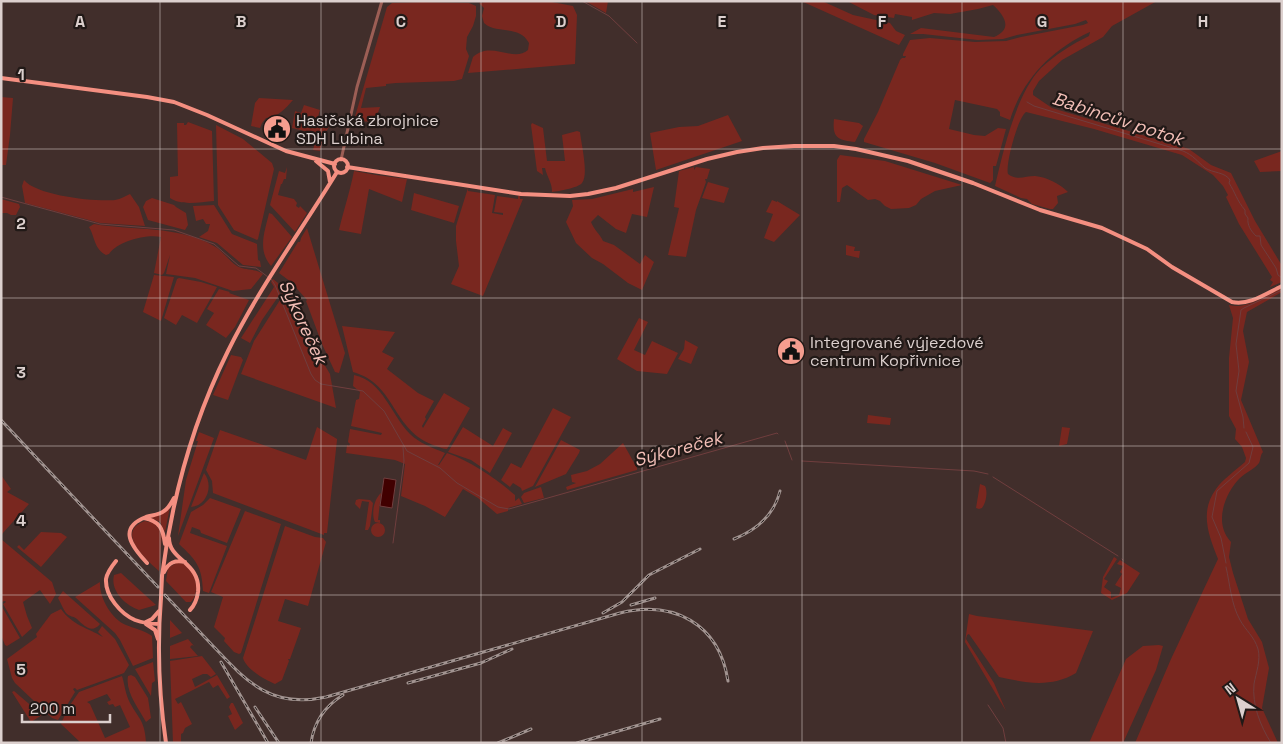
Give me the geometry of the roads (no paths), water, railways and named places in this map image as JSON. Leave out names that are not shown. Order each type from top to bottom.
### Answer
[{"type":"main road","points":[[1,78],[174,102],[286,151],[335,164],[341,160],[345,162],[347,167]]},
{"type":"main road","points":[[347,167],[521,194],[556,196],[588,194],[616,188],[707,158],[737,152],[794,146],[834,146],[908,160],[973,183],[1040,210],[1102,228],[1147,249],[1172,267],[1232,302],[1240,304],[1248,302],[1282,286]]},
{"type":"main road","points":[[312,158],[328,171],[330,184]]},
{"type":"main road","points":[[335,164],[334,167],[337,172]]},
{"type":"main road","points":[[337,172],[343,172],[347,167]]},
{"type":"main road","points":[[166,743],[162,715],[159,643],[162,576],[169,528],[197,426],[215,379],[242,324],[337,172]]},
{"type":"main road","points":[[147,563],[132,546],[130,536],[133,525],[144,518],[166,510],[178,490]]},
{"type":"main road","points":[[144,518],[155,521],[161,527],[166,549]]},
{"type":"main road","points":[[169,528],[171,549],[195,574],[198,587],[196,601],[190,610]]},
{"type":"main road","points":[[116,561],[107,578],[110,594],[116,605],[136,620],[159,624]]},
{"type":"main road","points":[[162,576],[171,562],[185,562]]},
{"type":"main road","points":[[144,622],[152,619],[160,609]]},
{"type":"main road","points":[[144,622],[155,630],[159,643]]},
{"type":"street","points":[[341,160],[357,87],[382,1]]},
{"type":"waterway","points":[[554,1],[582,1],[609,16],[637,43]]},
{"type":"waterway","name":"Babincův potok","points":[[1027,102],[1034,106],[1183,151],[1208,170],[1228,177],[1229,183],[1245,210],[1252,232],[1256,236],[1260,236],[1261,245],[1276,268],[1278,275],[1282,278]]},
{"type":"waterway","name":"Sýkoreček","points":[[1,197],[100,224],[174,230],[214,244],[239,266],[256,268],[268,277]]},
{"type":"waterway","name":"Sýkoreček","points":[[271,279],[315,380],[321,384],[363,391],[384,411],[407,451],[440,468],[457,483],[498,507],[509,509],[778,434]]},
{"type":"waterway","points":[[1244,428],[1236,391],[1239,371],[1236,344],[1241,310],[1282,290]]},
{"type":"waterway","points":[[1226,563],[1221,538],[1212,517],[1217,491],[1249,463],[1253,447],[1246,432]]},
{"type":"waterway","name":"Sýkoreček","points":[[785,441],[792,460]]},
{"type":"waterway","points":[[393,543],[404,461],[403,447]]},
{"type":"waterway","points":[[802,461],[974,471],[988,474]]},
{"type":"waterway","points":[[993,477],[1118,556]]},
{"type":"waterway","points":[[1226,567],[1237,614],[1258,649],[1259,658],[1254,684],[1254,700],[1260,722],[1271,743]]},
{"type":"waterway","name":"Sýkoreček","points":[[988,705],[1003,728],[1006,743]]},
{"type":"railway","points":[[1,420],[158,587]]},
{"type":"railway","points":[[734,539],[750,531],[763,521],[774,507],[780,491]]},
{"type":"railway","points":[[603,613],[622,602],[649,575],[700,549]]},
{"type":"railway","points":[[165,595],[225,659],[249,681],[275,696],[290,699],[307,700],[326,697],[620,613],[639,610],[658,610],[675,614],[690,620],[704,631],[715,644],[723,661],[728,681]]},
{"type":"railway","points":[[631,605],[655,598]]},
{"type":"railway","points":[[408,683],[481,663],[512,649]]},
{"type":"railway","points":[[221,662],[268,743]]},
{"type":"railway","points":[[311,743],[312,735],[321,715],[343,695]]},
{"type":"railway","points":[[255,707],[279,743]]},
{"type":"railway","points":[[577,743],[660,719]]},
{"type":"railway","points":[[498,743],[531,729]]},
{"type":"place","name":"Hasičská zbrojnice SDH Lubina","points":[[277,129]]},
{"type":"place","name":"Integrované výjezdové centrum Kopřivnice","points":[[791,351]]}]
